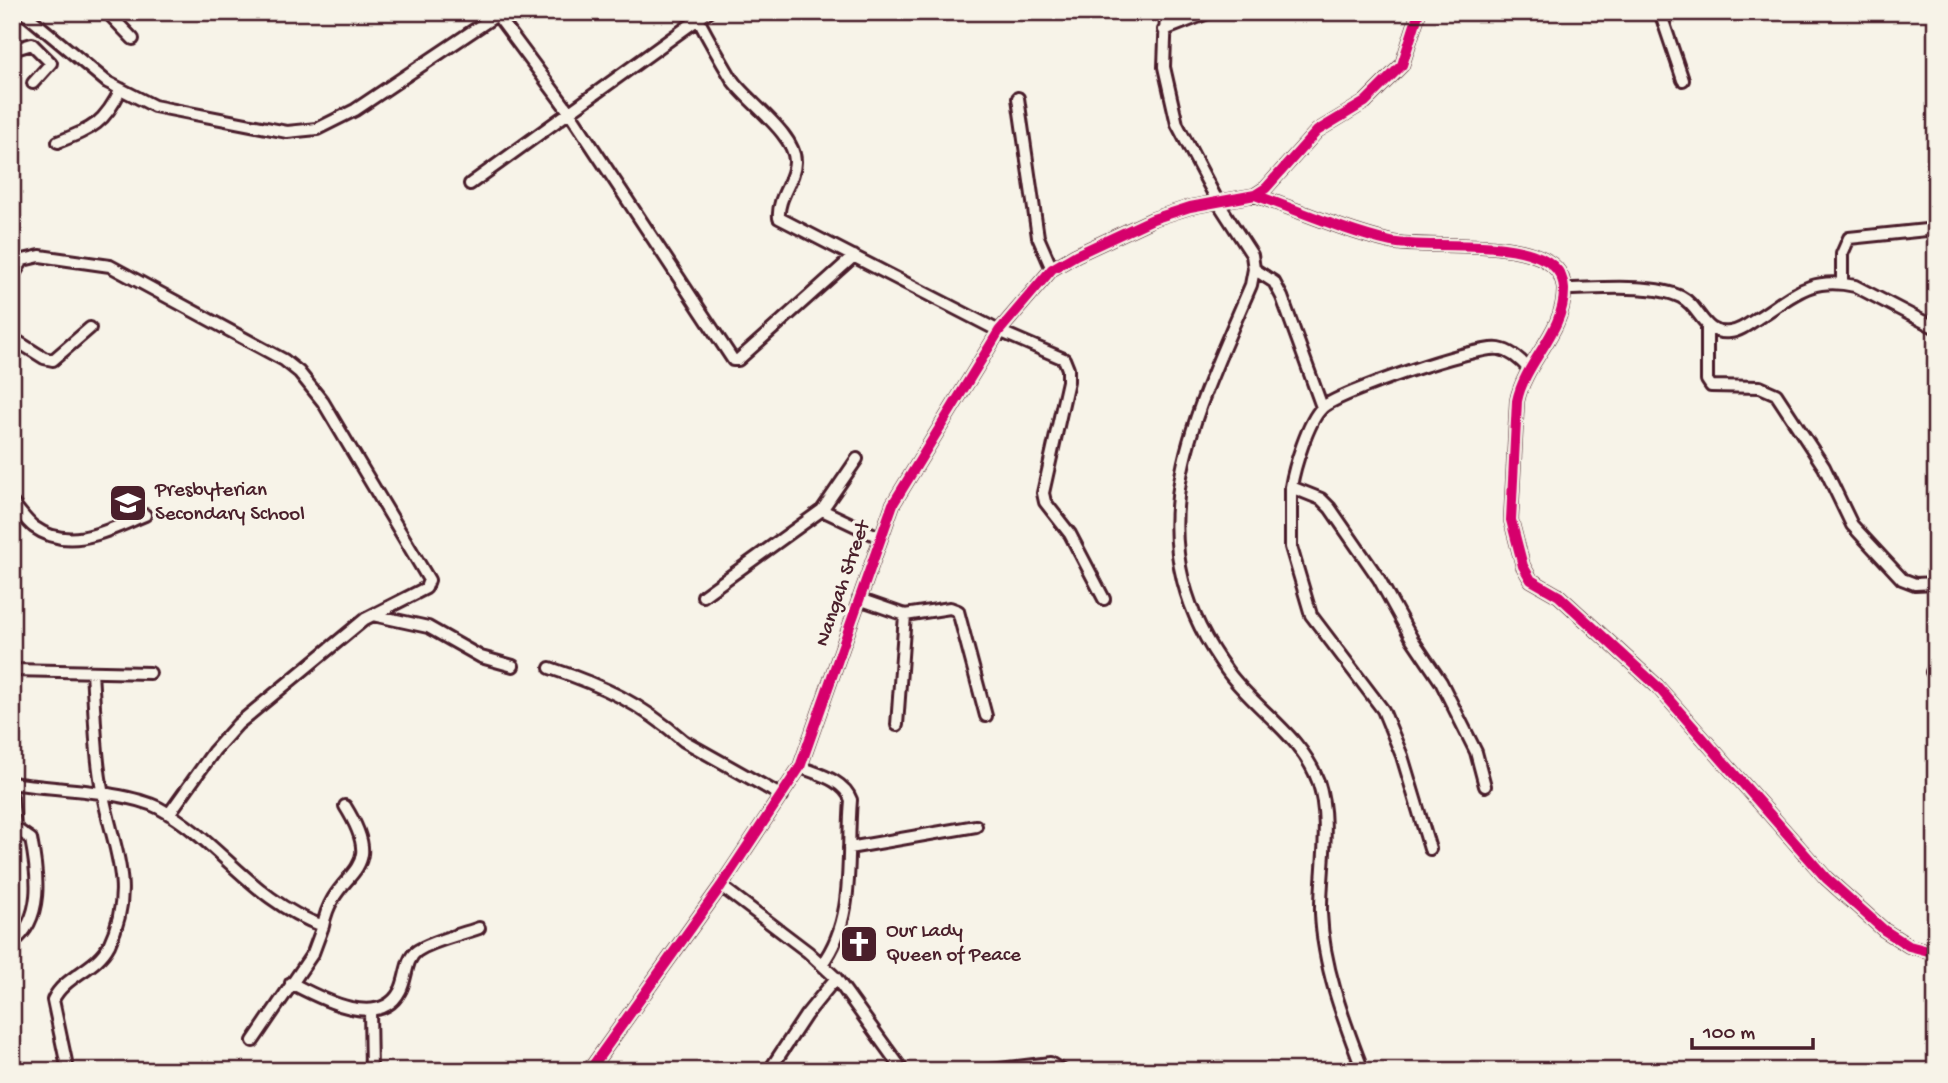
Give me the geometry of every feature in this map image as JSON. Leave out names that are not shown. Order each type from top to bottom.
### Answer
[{"type":"street","points":[[23,12],[107,82],[121,89],[166,109],[287,132],[317,129],[406,79],[499,14],[570,113],[733,360],[738,360],[854,256]]},
{"type":"street","points":[[107,12],[133,39]]},
{"type":"street","points":[[1166,12],[1164,67],[1177,124],[1219,204],[1245,241],[1254,269],[1251,285],[1201,400],[1188,438],[1179,475],[1180,564],[1195,622],[1229,673],[1298,746],[1319,784],[1323,806],[1321,889],[1325,947],[1336,995],[1363,1071]]},
{"type":"street","points":[[1164,30],[1210,12]]},
{"type":"street","points":[[1255,195],[1266,188],[1317,131],[1365,102],[1402,65],[1419,12]]},
{"type":"street","points":[[1660,12],[1683,80]]},
{"type":"street","points":[[470,184],[703,16],[735,83],[784,136],[792,149],[795,162],[778,208],[779,218],[999,331],[1064,359],[1068,369],[1043,493],[1045,502],[1085,560],[1104,599]]},
{"type":"street","points":[[12,50],[32,44],[51,63],[33,83]]},
{"type":"street","points":[[58,142],[96,127],[110,113],[121,89]]},
{"type":"street","points":[[1018,98],[1038,237],[1052,269]]},
{"type":"street","points":[[1255,195],[1391,242],[1419,247],[1495,246],[1521,250],[1550,262],[1561,277],[1564,289],[1559,320],[1521,383],[1517,401],[1511,520],[1523,566],[1531,580],[1559,597],[1657,686],[1826,878],[1884,930],[1909,946],[1936,953]]},
{"type":"street","name":"Nangah Street","points":[[589,1071],[721,886],[800,767],[899,492],[999,331],[1052,269],[1114,235],[1189,207],[1219,204],[1255,195]]},
{"type":"street","points":[[1842,283],[1842,254],[1849,238],[1936,229]]},
{"type":"street","points":[[12,277],[23,260],[40,256],[110,266],[223,324],[284,360],[299,372],[340,428],[429,580],[426,588],[373,615],[238,724],[214,751],[169,814]]},
{"type":"street","points":[[1254,269],[1274,282],[1282,297],[1322,407]]},
{"type":"street","points":[[1707,328],[1732,332],[1815,283],[1855,286],[1936,328]]},
{"type":"street","points":[[1564,289],[1634,289],[1679,296],[1692,306],[1707,328],[1707,380],[1712,386],[1760,387],[1776,394],[1824,467],[1852,525],[1902,579],[1915,584],[1936,583]]},
{"type":"street","points":[[12,338],[44,358],[53,360],[90,328]]},
{"type":"street","points":[[1430,849],[1402,756],[1383,710],[1311,615],[1291,547],[1291,487],[1297,457],[1322,407],[1391,377],[1462,353],[1500,349],[1517,356],[1530,369]]},
{"type":"street","points":[[703,596],[822,510],[857,459]]},
{"type":"street","points":[[1291,487],[1321,499],[1330,508],[1379,579],[1412,639],[1460,716],[1476,752],[1485,786]]},
{"type":"street","points":[[12,502],[32,526],[74,539],[99,535],[145,514]]},
{"type":"street","points":[[822,510],[881,538]]},
{"type":"street","points":[[859,599],[905,615],[950,608],[958,611],[986,716]]},
{"type":"street","points":[[373,615],[428,627],[481,657],[513,666]]},
{"type":"street","points":[[897,725],[905,615]]},
{"type":"street","points":[[550,668],[618,694],[684,741],[782,796]]},
{"type":"street","points":[[12,670],[150,673]]},
{"type":"street","points":[[68,1071],[53,1000],[58,989],[96,964],[108,947],[118,921],[123,891],[123,869],[103,795],[92,673]]},
{"type":"street","points":[[800,767],[846,790],[851,800],[849,881],[839,937],[822,964]]},
{"type":"street","points":[[12,782],[131,799],[169,814],[281,908],[323,926]]},
{"type":"street","points":[[12,797],[15,828],[31,839],[36,897],[30,924],[12,943]]},
{"type":"street","points":[[253,1041],[313,953],[331,898],[358,869],[363,857],[359,829],[345,806]]},
{"type":"street","points":[[849,848],[976,826]]},
{"type":"street","points":[[721,886],[822,964],[836,978],[903,1071]]},
{"type":"street","points":[[291,983],[339,1004],[370,1010],[393,999],[400,990],[408,964],[418,950],[479,928]]},
{"type":"street","points":[[769,1071],[806,1015],[836,978]]},
{"type":"street","points":[[370,1010],[371,1071]]},
{"type":"street","points":[[982,1071],[1050,1063],[1063,1071]]},
{"type":"cycle path","points":[[589,1071],[721,886],[800,767],[893,504],[999,331],[1052,269],[1076,255],[1153,219],[1190,207],[1255,195],[1266,188],[1317,131],[1365,102],[1402,65],[1419,12]]},
{"type":"cycle path","points":[[1255,195],[1340,227],[1391,242],[1519,251],[1542,258],[1558,270],[1564,289],[1563,305],[1552,333],[1521,386],[1517,401],[1511,520],[1523,566],[1531,580],[1559,596],[1657,686],[1826,878],[1884,930],[1909,946],[1936,953]]},
{"type":"place","name":"Presbyterian Secondary School","points":[[128,503]]},
{"type":"place","name":"Our Lady Queen of Peace","points":[[859,944]]}]
